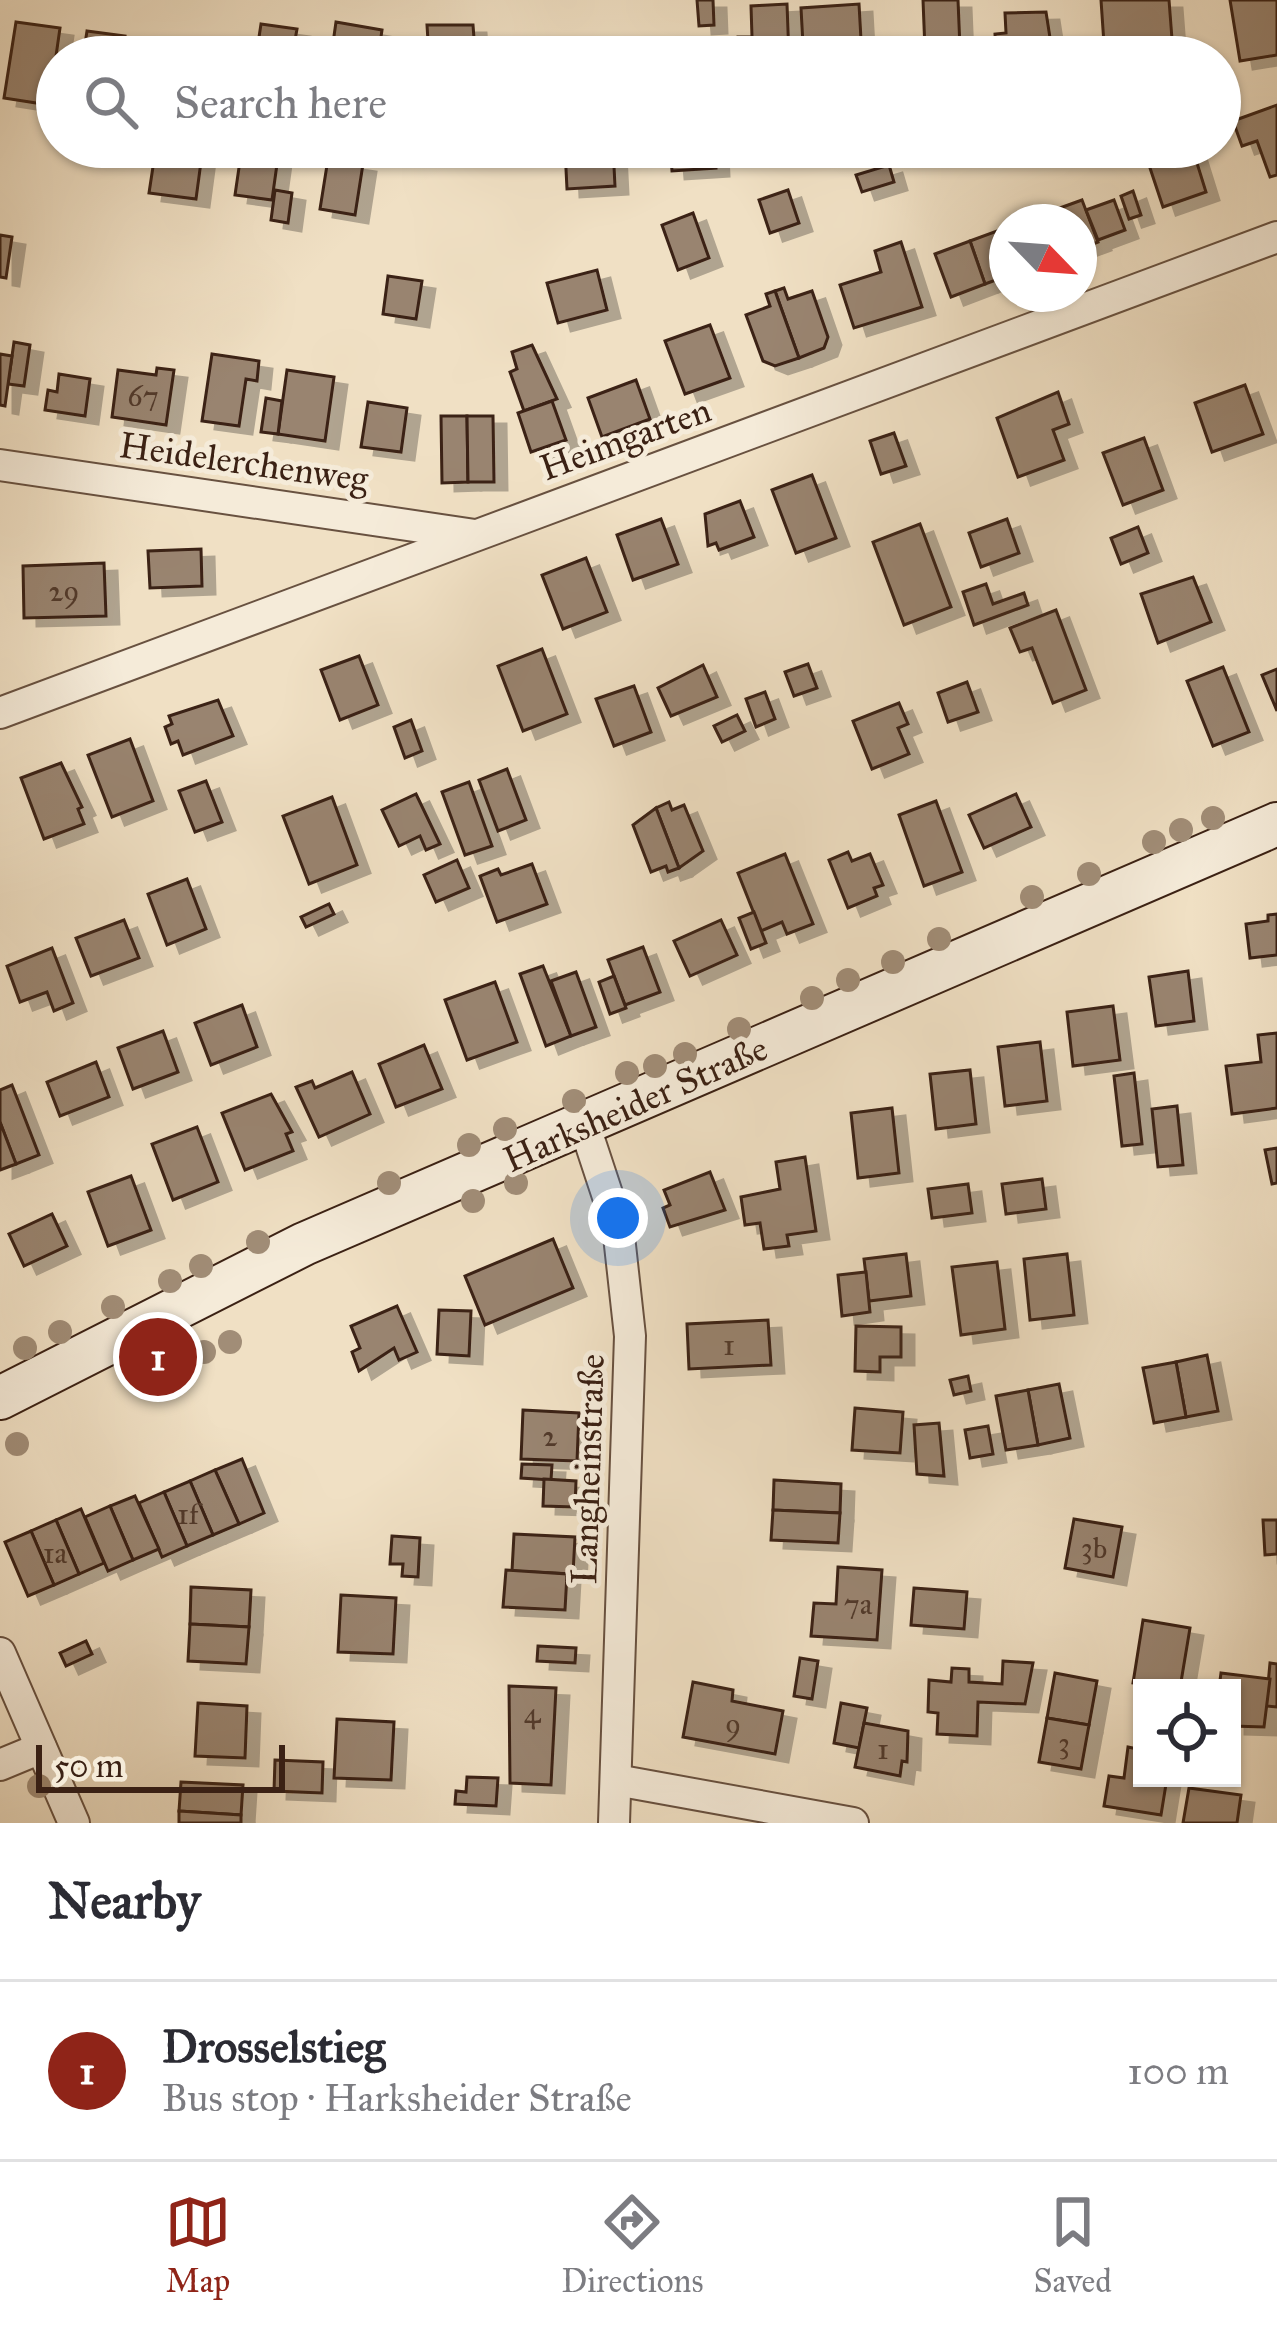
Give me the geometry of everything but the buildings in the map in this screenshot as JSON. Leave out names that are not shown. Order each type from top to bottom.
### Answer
[{"type":"main road","name":"Harksheider Straße","points":[[0,1398],[304,1244],[1277,824]]},
{"type":"street","name":"Heimgarten","points":[[0,712],[1277,237]]},
{"type":"street","name":"Heidelerchenweg","points":[[0,465],[477,535]]},
{"type":"street","name":"Langheinstraße","points":[[584,1124],[618,1227],[630,1336],[614,1823]]},
{"type":"street","points":[[0,1653],[74,1823]]},
{"type":"street","points":[[0,1765],[41,1748]]},
{"type":"street","points":[[616,1780],[854,1823]]},
{"type":"place","name":"Drosselstieg","points":[[158,1357]]}]
